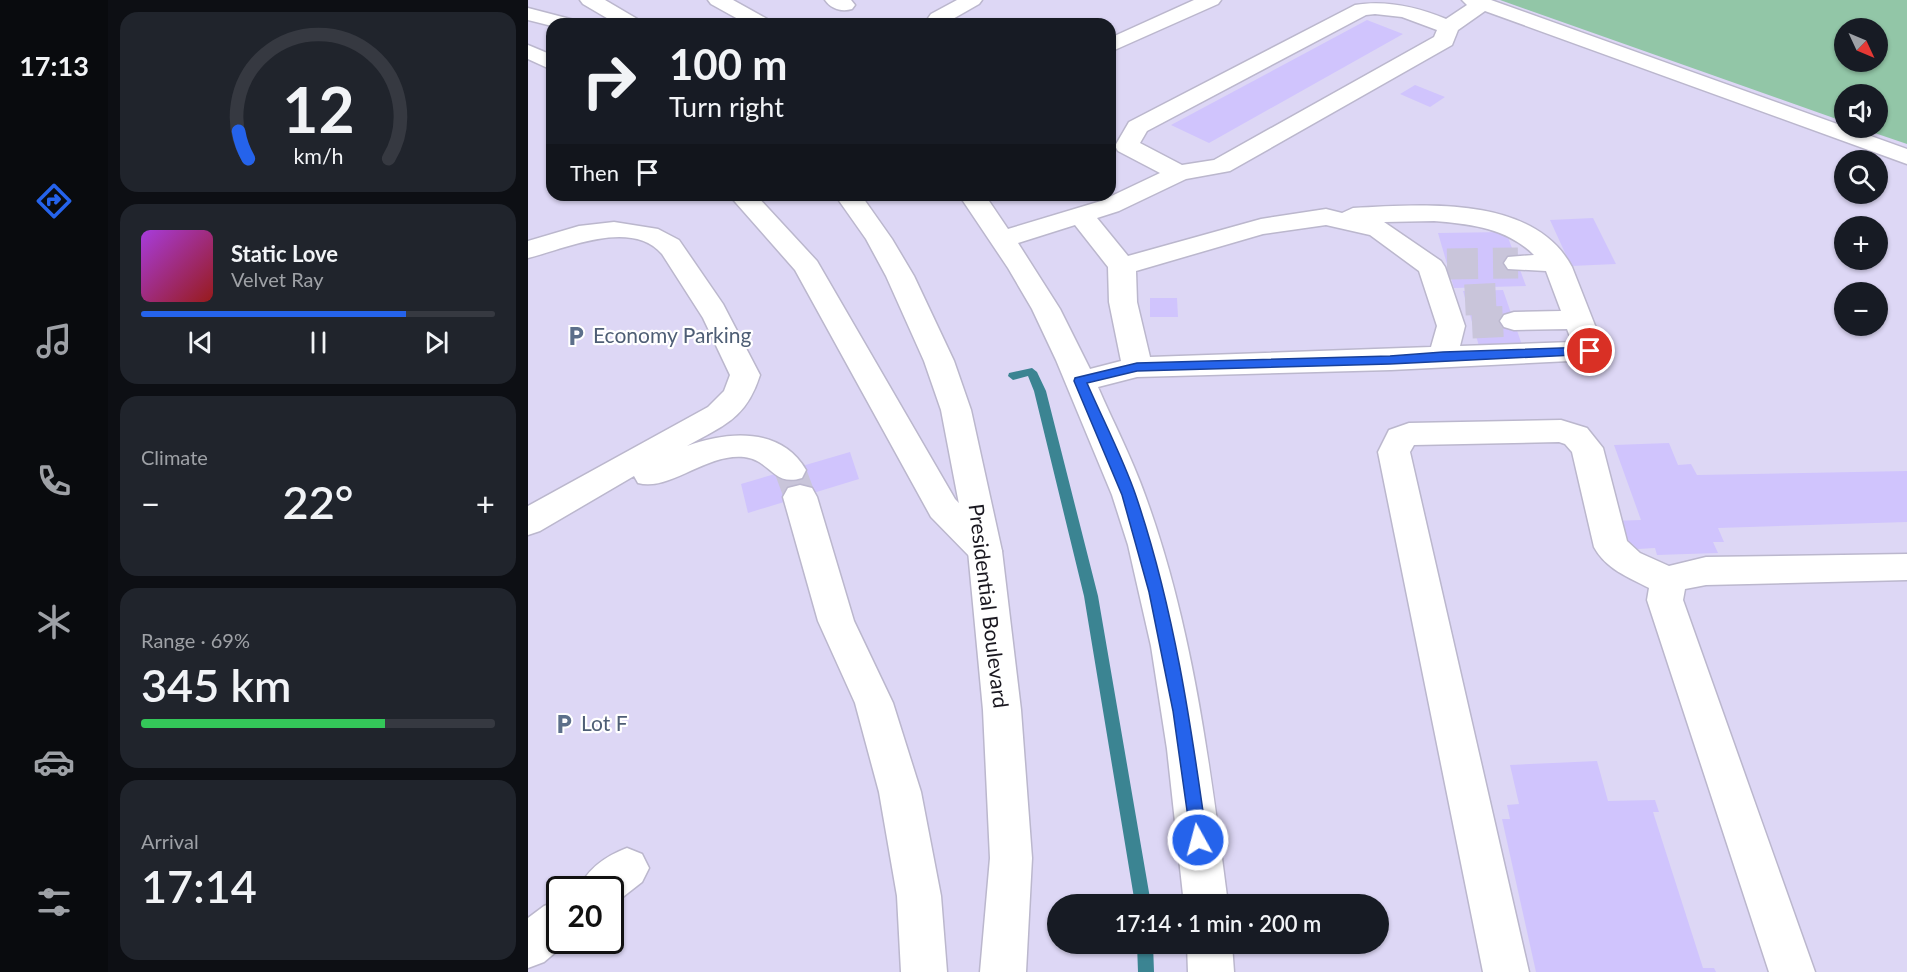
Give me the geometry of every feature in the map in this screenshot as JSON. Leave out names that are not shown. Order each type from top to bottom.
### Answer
[{"type":"main road","points":[[590,0],[622,18]]},
{"type":"main road","points":[[938,18],[972,0]]},
{"type":"main road","points":[[1116,43],[1211,0]]},
{"type":"main road","points":[[722,1],[752,18]]},
{"type":"main road","points":[[1002,239],[1110,206],[1179,173],[1221,166],[1444,40],[1448,27],[1477,2],[1907,157]]},
{"type":"main road","points":[[1179,173],[1127,146],[1137,127],[1362,9],[1386,6],[1406,10],[1448,27]]},
{"type":"main road","points":[[528,14],[546,19]]},
{"type":"main road","points":[[528,51],[546,60]]},
{"type":"main road","points":[[748,201],[807,267],[943,508],[985,551]]},
{"type":"main road","name":"Presidential Boulevard","points":[[852,201],[879,239],[900,276],[939,361],[956,410],[985,551],[1002,710],[1011,858],[1003,972]]},
{"type":"main road","points":[[976,201],[1038,296],[1080,381],[1129,495],[1157,592],[1174,668],[1188,754],[1205,894]]},
{"type":"main road","points":[[1080,381],[1137,367],[1390,360],[1590,351],[1556,263],[1533,239],[1506,223],[1469,216],[1423,214],[1326,217],[1261,227],[1122,266]]},
{"type":"main road","points":[[1081,215],[1122,266],[1123,302],[1137,367]]},
{"type":"main road","points":[[1326,217],[1379,230],[1437,264],[1431,267],[1458,311],[1451,326],[1443,356]]},
{"type":"main road","points":[[528,250],[567,235],[602,230],[632,230],[667,243],[725,329],[746,375],[738,396],[719,414],[528,522]]},
{"type":"main road","points":[[1518,263],[1556,263]]},
{"type":"main road","points":[[1510,309],[1574,308]]},
{"type":"main road","points":[[1506,972],[1394,452],[1400,438],[1416,434],[1561,431],[1576,436],[1587,448],[1611,547],[1628,562],[1668,581],[1685,574],[1706,571],[1907,567]]},
{"type":"main road","points":[[528,528],[688,457],[713,449],[737,445],[757,447],[770,451],[782,459],[795,483],[836,621],[874,703],[900,792],[919,896],[924,972]]},
{"type":"main road","points":[[1668,581],[1665,600],[1792,972]]},
{"type":"main road","points":[[528,946],[546,932]]},
{"type":"main road","points":[[1210,954],[1211,972]]},
{"type":"shaded area","points":[[528,0],[1907,0],[1907,972],[528,972]]},
{"type":"green space","points":[[1500,0],[1907,0],[1907,144],[1888,138],[1888,84],[1834,84],[1834,118]]},
{"type":"building","points":[[1367,20],[1403,34],[1209,143],[1171,125]]},
{"type":"building","points":[[1415,85],[1445,97],[1430,107],[1400,94]]},
{"type":"building","points":[[1593,218],[1616,264],[1571,266],[1550,220]]},
{"type":"building","points":[[1506,232],[1526,286],[1454,288],[1438,233]]},
{"type":"building","points":[[1503,290],[1522,345],[1479,346],[1463,291]]},
{"type":"building","points":[[1150,298],[1177,298],[1178,317],[1150,317]]},
{"type":"building","points":[[1669,443],[1678,465],[1691,464],[1697,475],[1907,471],[1907,522],[1718,528],[1724,542],[1713,542],[1718,553],[1657,555],[1655,548],[1621,550],[1611,521],[1641,520],[1614,445]]},
{"type":"building","points":[[850,452],[859,479],[748,513],[741,484]]},
{"type":"building","points":[[1597,761],[1608,801],[1655,800],[1659,812],[1653,812],[1703,968],[1714,968],[1716,972],[1536,972],[1502,819],[1510,819],[1507,805],[1519,804],[1510,765]]},
{"type":"waterway","points":[[1013,376],[1032,372],[1040,391],[1091,596],[1141,894]]},
{"type":"waterway","points":[[1145,954],[1146,972]]},
{"type":"tunnel","points":[[1447,264],[1518,263]]},
{"type":"tunnel","points":[[1465,300],[1506,298]]},
{"type":"tunnel","points":[[1472,323],[1514,321]]},
{"type":"tunnel","points":[[790,470],[800,497]]},
{"type":"place","name":"Economy Parking","points":[[576,336]]},
{"type":"place","name":"Lot F","points":[[564,724]]},
{"type":"route","points":[[1198,840],[1188,754],[1174,668],[1157,592],[1129,495],[1080,381],[1137,367],[1390,360],[1590,351]]}]
